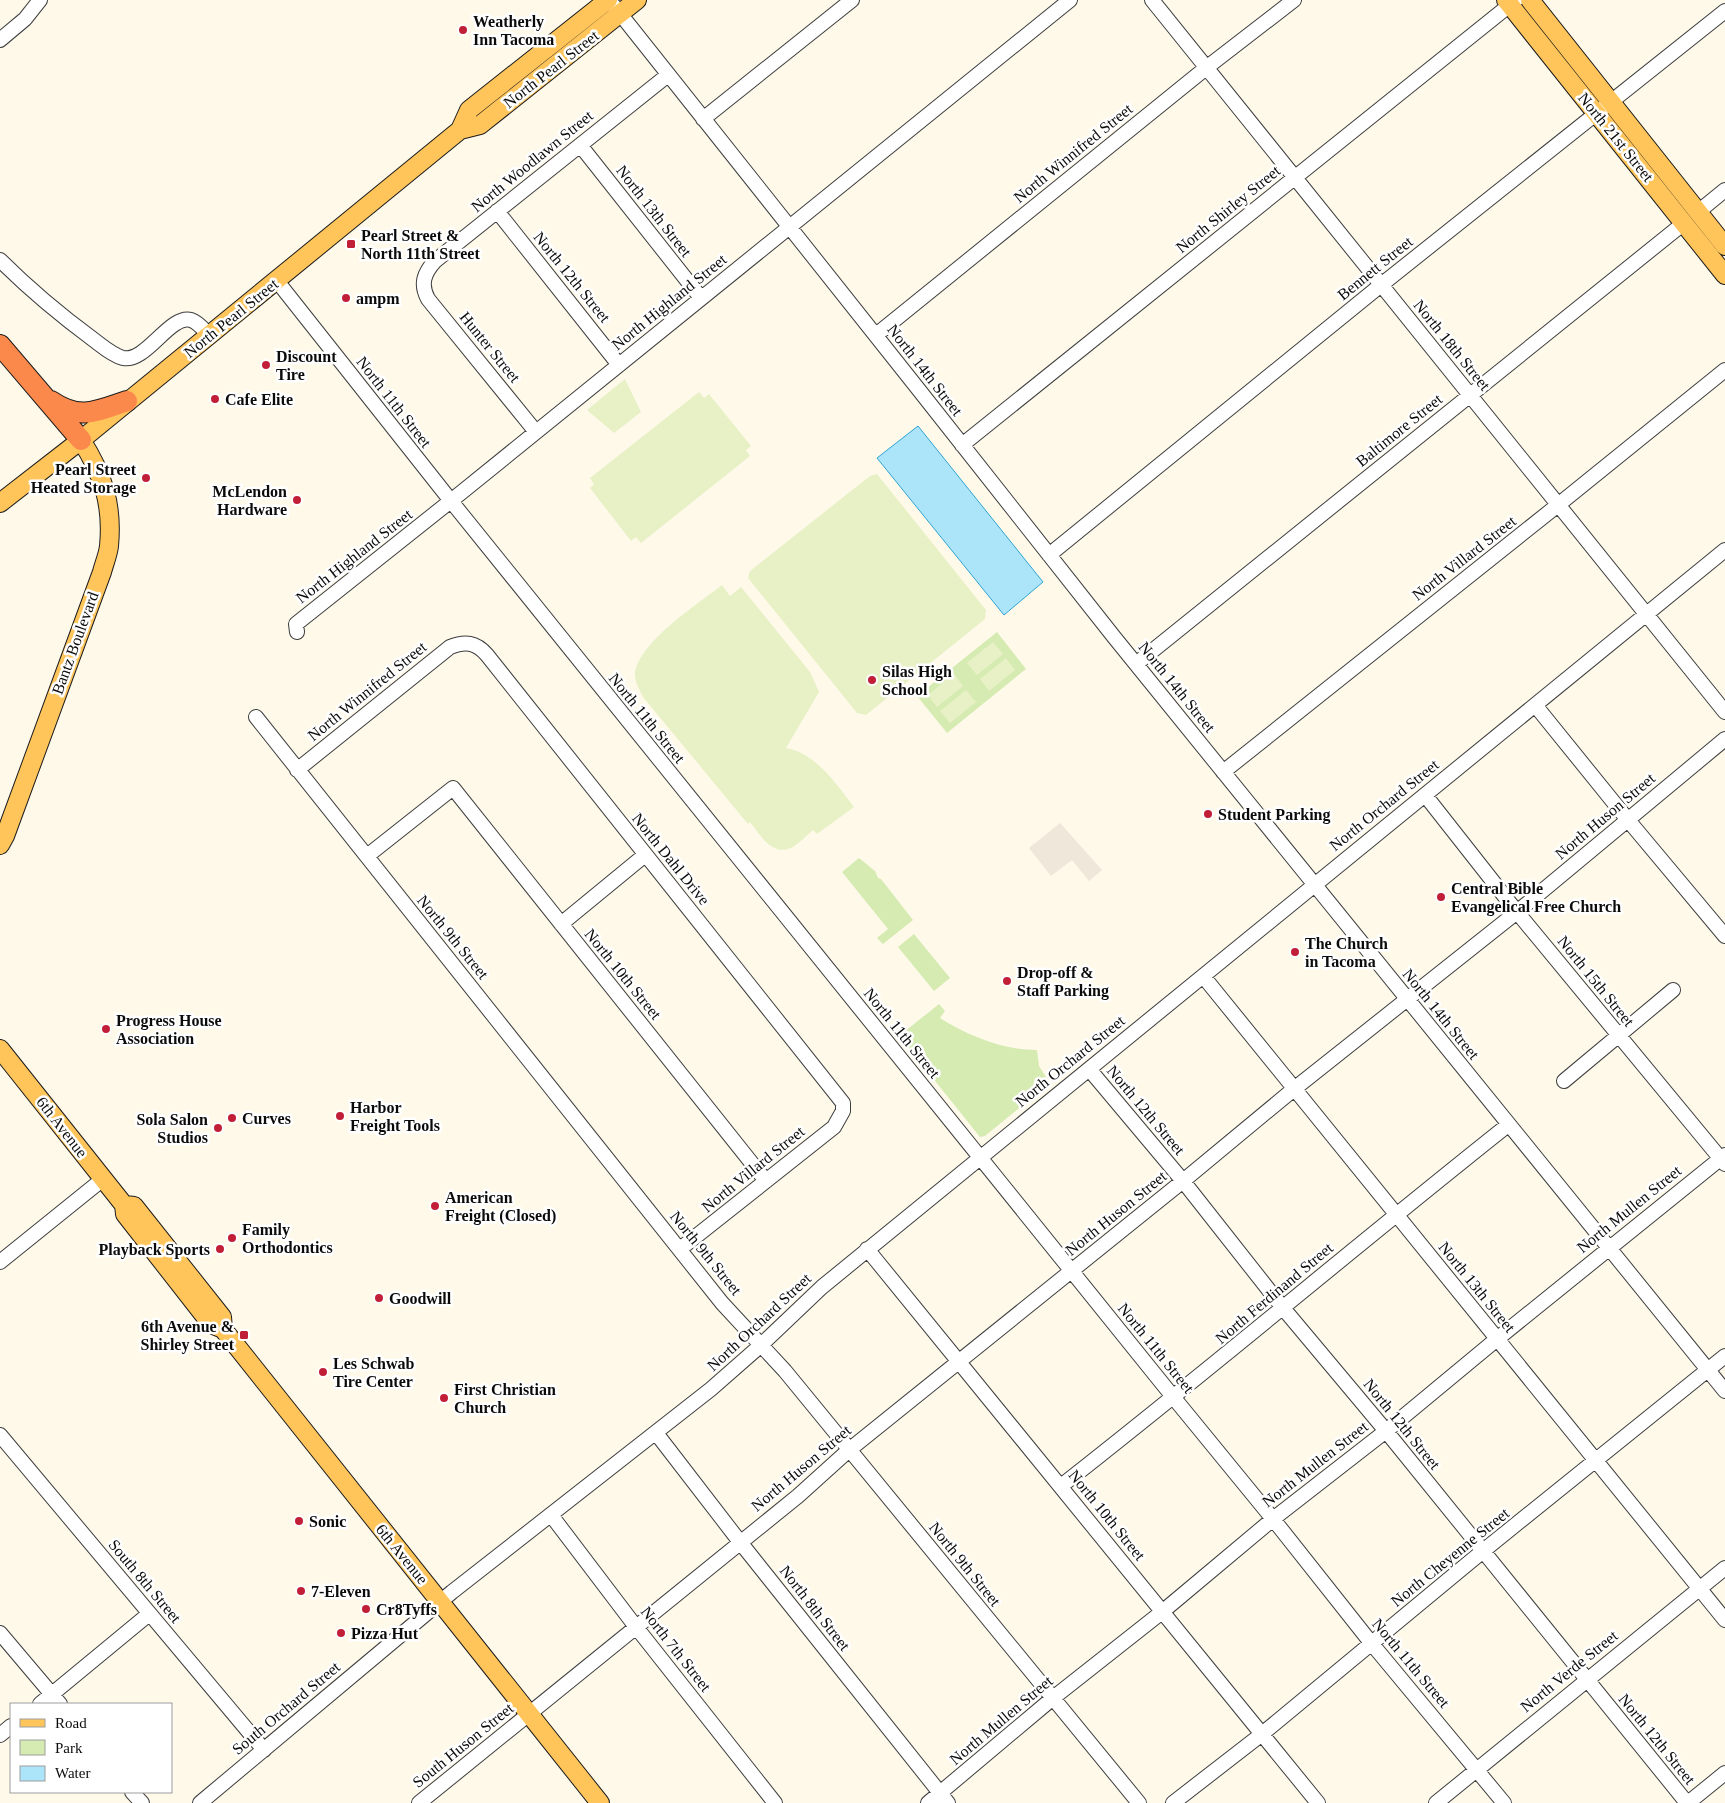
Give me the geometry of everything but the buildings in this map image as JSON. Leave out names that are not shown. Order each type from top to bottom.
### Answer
[{"type":"highway","points":[[0,345],[80,440]]},
{"type":"highway","points":[[40,392],[63,409],[81,414],[127,401]]},
{"type":"main road","name":"North Pearl Street","points":[[460,130],[469,110],[608,0]]},
{"type":"main road","name":"North Pearl Street","points":[[0,503],[460,130],[480,125],[637,0]]},
{"type":"main road","name":"North 21st Street","points":[[1530,0],[1684,223],[1725,275]]},
{"type":"main road","name":"North 21st Street","points":[[1511,2],[1604,109],[1698,212],[1725,246]]},
{"type":"main road","name":"Bantz Boulevard","points":[[0,845],[62,682],[102,572],[109,547],[110,506],[101,477],[92,458],[80,440]]},
{"type":"main road","name":"6th Avenue","points":[[3,1060],[124,1205],[134,1206],[222,1317],[223,1329],[600,1803]]},
{"type":"street","points":[[0,40],[25,19],[40,0]]},
{"type":"street","name":"North 14th Street","points":[[608,0],[1136,664],[1406,1000],[1725,1391]]},
{"type":"street","points":[[703,119],[852,0]]},
{"type":"street","name":"North Highland Street","points":[[297,632],[296,624],[1070,0]]},
{"type":"street","name":"North 18th Street","points":[[1152,0],[1725,712]]},
{"type":"street","name":"North Winnifred Street","points":[[876,335],[1206,68],[1294,0]]},
{"type":"street","name":"North Shirley Street","points":[[962,445],[1511,2]]},
{"type":"street","name":"Bennett Street","points":[[1049,555],[1381,285],[1725,11]]},
{"type":"street","name":"North Woodlawn Street","points":[[423,281],[427,271],[436,261],[668,75]]},
{"type":"street","name":"North 13th Street","points":[[580,145],[701,298]]},
{"type":"street","points":[[1698,212],[1725,190]]},
{"type":"street","name":"North 12th Street","points":[[497,211],[619,365]]},
{"type":"street","name":"Baltimore Street","points":[[1136,664],[1684,223]]},
{"type":"street","points":[[0,260],[56,312],[110,352],[122,358],[137,355],[173,327],[186,320],[196,322],[209,335]]},
{"type":"street","name":"North 11th Street","points":[[276,281],[450,501],[1372,1644],[1504,1803]]},
{"type":"street","name":"Hunter Street","points":[[423,281],[424,291],[431,302],[536,432]]},
{"type":"street","name":"North Villard Street","points":[[1223,772],[1725,370]]},
{"type":"street","name":"North Orchard Street","points":[[440,1602],[711,1389],[760,1346],[815,1293],[867,1249],[1725,550]]},
{"type":"street","name":"North Dahl Drive","points":[[460,643],[468,642],[475,644],[487,655],[838,1096],[843,1103],[843,1112]]},
{"type":"street","name":"North Winnifred Street","points":[[297,770],[443,652],[460,643]]},
{"type":"street","points":[[1536,705],[1628,820],[1725,936]]},
{"type":"street","name":"North 9th Street","points":[[256,717],[722,1303],[785,1371],[1139,1803]]},
{"type":"street","name":"North Huson Street","points":[[529,1713],[798,1496],[849,1450],[1183,1181],[1294,1089],[1517,912],[1725,739]]},
{"type":"street","name":"North 10th Street","points":[[367,856],[453,788],[766,1181]]},
{"type":"street","name":"North 15th Street","points":[[1425,794],[1517,912],[1618,1036],[1723,1159]]},
{"type":"street","points":[[561,924],[645,855]]},
{"type":"street","name":"North 13th Street","points":[[1202,976],[1725,1620]]},
{"type":"street","points":[[1564,1081],[1673,990]]},
{"type":"street","name":"North 12th Street","points":[[1089,1069],[1183,1181],[1283,1308],[1386,1431],[1688,1803]]},
{"type":"street","name":"North Villard Street","points":[[680,1250],[834,1126],[843,1112]]},
{"type":"street","name":"North Ferdinand Street","points":[[1061,1486],[1174,1398],[1508,1125]]},
{"type":"street","name":"North Mullen Street","points":[[928,1803],[944,1798],[1053,1698],[1162,1612],[1273,1519],[1386,1431],[1497,1338],[1723,1159]]},
{"type":"street","points":[[0,1262],[103,1179]]},
{"type":"street","name":"North 10th Street","points":[[867,1249],[1318,1803]]},
{"type":"street","name":"North Cheyenne Street","points":[[1173,1803],[1262,1734],[1483,1551],[1725,1356]]},
{"type":"street","name":"North 8th Street","points":[[656,1433],[740,1542],[944,1798]]},
{"type":"street","name":"South 8th Street","points":[[0,1435],[264,1750]]},
{"type":"street","name":"North 7th Street","points":[[551,1515],[636,1627],[775,1803]]},
{"type":"street","name":"North Verde Street","points":[[1436,1803],[1586,1679],[1725,1568]]},
{"type":"street","name":"South Orchard Street","points":[[200,1803],[440,1602]]},
{"type":"street","points":[[43,1703],[56,1699],[149,1614]]},
{"type":"street","points":[[0,1632],[56,1699]]},
{"type":"street","name":"South Huson Street","points":[[423,1802],[529,1713]]},
{"type":"street","points":[[0,1735],[10,1727]]},
{"type":"street","points":[[1688,1803],[1725,1773]]},
{"type":"street","points":[[133,1793],[142,1803]]},
{"type":"green space","points":[[625,379],[641,412],[614,433],[587,410]]},
{"type":"green space","points":[[699,392],[704,398],[709,394],[751,446],[746,450],[750,456],[641,543],[636,537],[631,541],[590,488],[594,484],[590,478]]},
{"type":"green space","points":[[877,474],[986,610],[985,619],[866,715],[857,713],[748,578],[750,571],[870,476]]},
{"type":"green space","points":[[722,585],[730,596],[741,587],[810,672],[819,692],[786,748],[807,756],[816,763],[833,780],[854,807],[817,834],[813,830],[800,842],[784,850],[772,847],[762,838],[750,822],[748,824],[643,697],[636,681],[635,675],[638,663],[646,650],[670,625]]},
{"type":"green space","points":[[997,632],[1026,669],[947,733],[917,696]]},
{"type":"green space","points":[[993,642],[1003,654],[977,675],[967,663]]},
{"type":"green space","points":[[1006,658],[1015,670],[989,691],[980,679]]},
{"type":"green space","points":[[954,674],[963,686],[937,707],[928,695]]},
{"type":"green space","points":[[966,690],[976,702],[950,723],[940,711]]},
{"type":"green space","points":[[859,858],[875,871],[878,878],[881,879],[913,920],[883,944],[877,938],[888,929],[842,872]]},
{"type":"green space","points":[[914,934],[950,978],[934,991],[898,947]]},
{"type":"green space","points":[[939,1004],[945,1011],[940,1018],[962,1031],[999,1045],[1037,1050],[1039,1066],[1050,1083],[985,1136],[980,1137],[899,1036]]},
{"type":"shaded area","points":[[1060,823],[1102,870],[1089,881],[1072,860],[1051,876],[1029,848]]},
{"type":"water","points":[[918,426],[1043,582],[1004,615],[877,458]]},
{"type":"place","name":"Weatherly Inn Tacoma","points":[[463,30]]},
{"type":"place","name":"Pearl Street & North 11th Street","points":[[351,244]]},
{"type":"place","name":"ampm","points":[[346,298]]},
{"type":"place","name":"Discount Tire","points":[[266,365]]},
{"type":"place","name":"Cafe Elite","points":[[215,399]]},
{"type":"place","name":"Pearl Street Heated Storage","points":[[146,478]]},
{"type":"place","name":"McLendon Hardware","points":[[297,500]]},
{"type":"place","name":"Silas High School","points":[[872,680]]},
{"type":"place","name":"Student Parking","points":[[1208,814]]},
{"type":"place","name":"Central Bible Evangelical Free Church","points":[[1441,897]]},
{"type":"place","name":"The Church in Tacoma","points":[[1295,952]]},
{"type":"place","name":"Drop-off & Staff Parking","points":[[1007,981]]},
{"type":"place","name":"Progress House Association","points":[[106,1029]]},
{"type":"place","name":"Harbor Freight Tools","points":[[340,1116]]},
{"type":"place","name":"Curves","points":[[232,1118]]},
{"type":"place","name":"Sola Salon Studios","points":[[218,1128]]},
{"type":"place","name":"American Freight (Closed)","points":[[435,1206]]},
{"type":"place","name":"Family Orthodontics","points":[[232,1238]]},
{"type":"place","name":"Playback Sports","points":[[220,1249]]},
{"type":"place","name":"Goodwill","points":[[379,1298]]},
{"type":"place","name":"6th Avenue & Shirley Street","points":[[244,1335]]},
{"type":"place","name":"Les Schwab Tire Center","points":[[323,1372]]},
{"type":"place","name":"First Christian Church","points":[[444,1398]]},
{"type":"place","name":"Sonic","points":[[299,1521]]},
{"type":"place","name":"7-Eleven","points":[[301,1591]]},
{"type":"place","name":"Cr8Tyffs","points":[[366,1609]]},
{"type":"place","name":"Pizza Hut","points":[[341,1633]]}]
